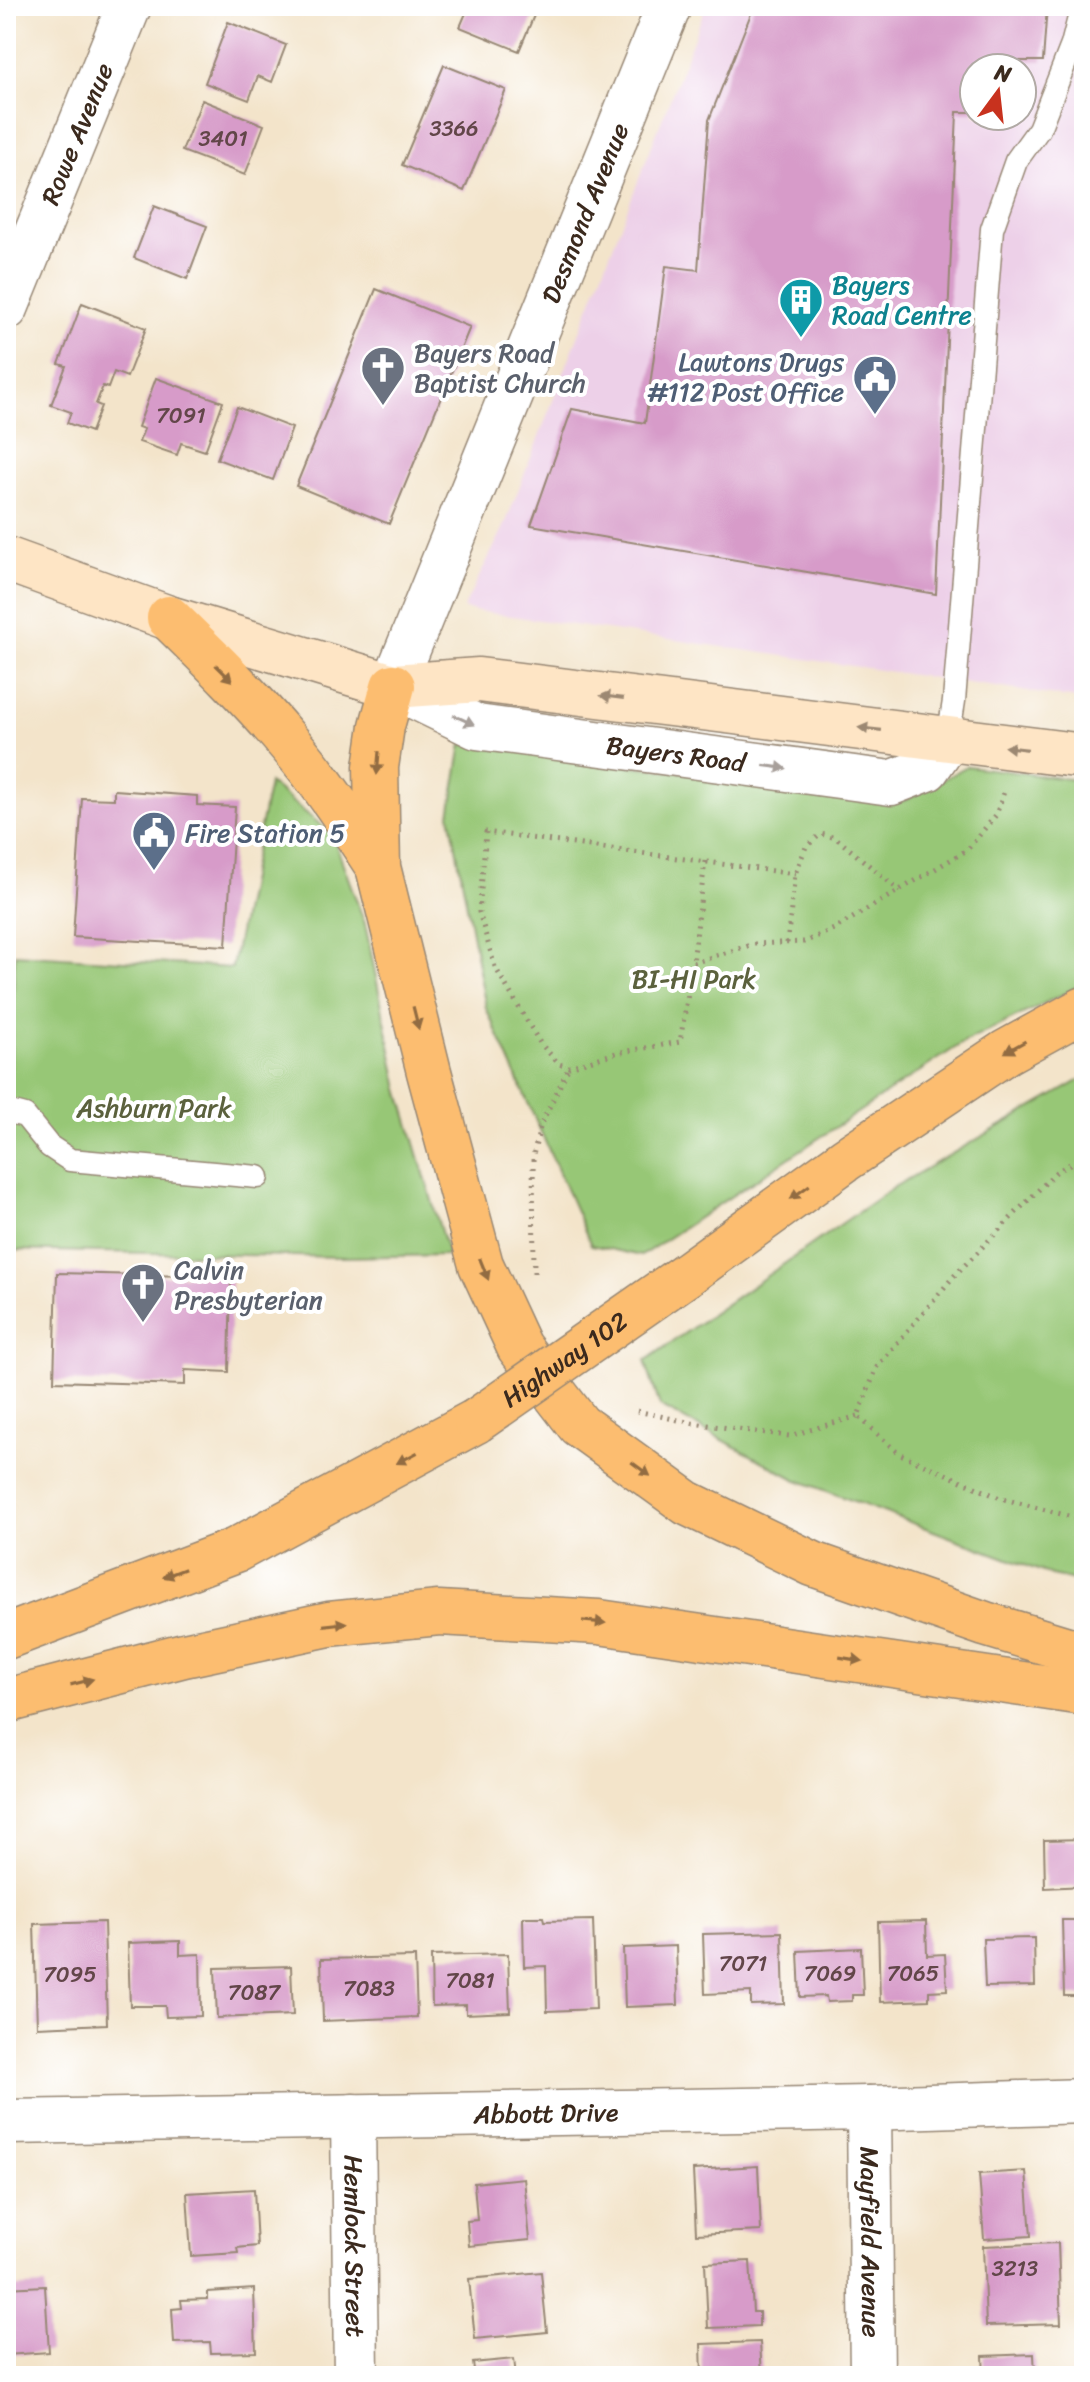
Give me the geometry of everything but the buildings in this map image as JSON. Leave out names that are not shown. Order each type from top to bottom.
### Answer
[{"type":"main road","name":"Bayers Road","points":[[6,559],[169,618],[393,686],[479,680],[1084,756]]},
{"type":"main road","points":[[169,618],[289,743],[334,800],[378,867]]},
{"type":"main road","points":[[393,686],[382,726],[376,767],[378,867],[481,1265],[519,1347],[579,1425],[687,1503],[813,1564],[985,1624],[1084,1654]]},
{"type":"main road","name":"Highway 102","points":[[6,1637],[236,1550],[476,1421],[846,1159],[1006,1052],[1084,1009]]},
{"type":"main road","points":[[6,1701],[184,1655],[329,1624],[439,1613],[599,1622],[1084,1693]]},
{"type":"street","name":"Rowe Avenue","points":[[6,308],[129,6]]},
{"type":"street","name":"Desmond Avenue","points":[[393,686],[669,6]]},
{"type":"street","name":"Abbott Drive","points":[[6,2122],[869,2108],[1084,2101]]},
{"type":"street","name":"Mayfield Avenue","points":[[869,2108],[872,2376]]},
{"type":"street","name":"Hemlock Street","points":[[353,2116],[356,2376]]},
{"type":"lane","points":[[948,739],[954,701],[992,229],[1016,161],[1039,129],[1072,45],[1082,6]]},
{"type":"lane","points":[[6,1111],[25,1116],[49,1146],[70,1160],[258,1177]]},
{"type":"path","points":[[693,963],[754,944],[804,942],[834,929],[967,850],[996,815],[1007,784]]},
{"type":"path","points":[[705,861],[680,1042],[616,1053],[569,1067],[559,1064],[540,1043],[495,967],[479,912],[486,832],[705,861],[795,874]]},
{"type":"path","points":[[787,943],[795,874],[806,847],[821,834],[836,838],[900,891]]},
{"type":"path","points":[[1084,1156],[1056,1172],[954,1276],[877,1367],[858,1416],[898,1453],[1000,1498],[1084,1520]]},
{"type":"shaded area","points":[[706,6],[1084,6],[1084,700],[463,609],[504,527]]},
{"type":"green space","name":"BI-HI Park","points":[[462,744],[904,801],[967,766],[1084,781],[1084,984],[961,1044],[641,1256],[591,1245],[486,1008],[450,815]]},
{"type":"green space","name":"Ashburn Park","points":[[269,783],[332,834],[365,924],[399,1089],[448,1255],[341,1257],[6,1250],[6,1147],[15,954],[232,968]]},
{"type":"green space","points":[[1084,1078],[1084,1582],[1051,1575],[795,1479],[660,1406],[645,1361],[894,1187]]},
{"type":"place","name":"Bayers Road Centre","points":[[801,339]]},
{"type":"place","name":"Bayers Road Baptist Church","points":[[383,407]]},
{"type":"place","name":"Lawtons Drugs #112 Post Office","points":[[875,416]]},
{"type":"place","name":"Fire Station 5","points":[[154,872]]},
{"type":"place","name":"Calvin Presbyterian","points":[[143,1324]]}]
